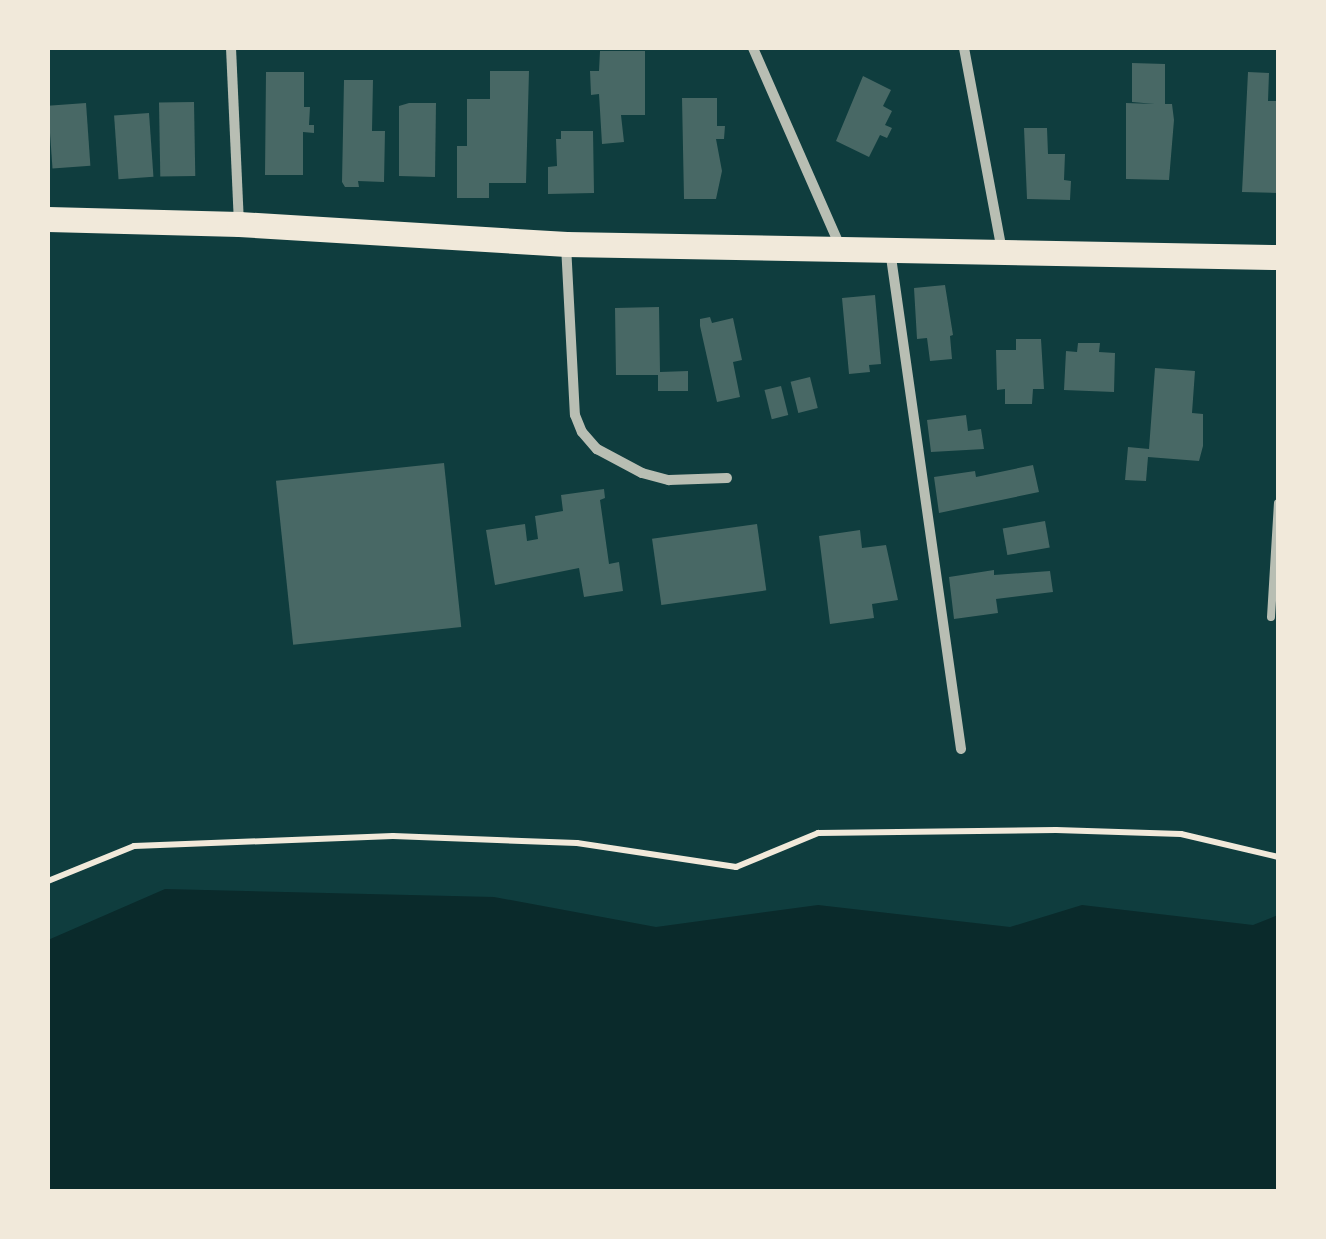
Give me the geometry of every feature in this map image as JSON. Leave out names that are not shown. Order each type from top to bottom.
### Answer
[{"type":"main road","points":[[48,220],[239,224],[566,244],[1278,256]]},
{"type":"street","points":[[231,48],[239,224]]},
{"type":"street","points":[[753,48],[842,249]]},
{"type":"street","points":[[964,48],[1002,251]]},
{"type":"street","points":[[566,244],[574,415],[582,432],[597,449],[642,473],[669,480],[727,478]]},
{"type":"street","points":[[890,250],[961,749]]},
{"type":"lane","points":[[1271,617],[1278,503]]},
{"type":"path","points":[[48,881],[134,846],[374,836],[577,843],[736,867],[818,833],[1181,834],[1278,858]]},
{"type":"water","points":[[165,889],[494,897],[656,927],[818,905],[1010,927],[1082,905],[1253,925],[1278,915],[1278,1191],[48,1191],[48,940]]},
{"type":"building","points":[[600,51],[645,51],[645,115],[621,115],[624,142],[602,144],[599,94],[591,95],[590,71],[599,71]]},
{"type":"building","points":[[1132,63],[1165,64],[1165,104],[1172,104],[1174,120],[1169,180],[1126,179],[1126,103],[1155,104],[1132,102]]},
{"type":"building","points":[[490,71],[529,71],[526,183],[489,183],[489,198],[457,198],[457,146],[467,146],[467,99],[490,99]]},
{"type":"building","points":[[266,72],[304,72],[304,107],[310,107],[309,125],[314,125],[314,133],[303,132],[303,175],[265,175]]},
{"type":"building","points":[[1248,72],[1269,73],[1268,101],[1276,101],[1278,193],[1242,192]]},
{"type":"building","points":[[863,76],[891,90],[883,106],[892,111],[885,125],[892,128],[887,138],[880,135],[869,157],[836,141]]},
{"type":"building","points":[[344,80],[373,80],[372,131],[385,131],[384,182],[358,181],[359,187],[345,187],[342,182]]},
{"type":"building","points":[[682,98],[717,98],[717,126],[725,126],[724,139],[716,139],[722,171],[716,199],[684,199]]},
{"type":"building","points":[[194,102],[195,176],[160,177],[159,103]]},
{"type":"building","points":[[86,103],[90,166],[52,168],[48,106]]},
{"type":"building","points":[[436,103],[435,177],[399,176],[399,106]]},
{"type":"building","points":[[149,113],[153,177],[119,179],[114,115]]},
{"type":"building","points":[[1024,128],[1047,128],[1048,154],[1065,154],[1064,180],[1071,181],[1070,200],[1027,199]]},
{"type":"building","points":[[561,131],[593,131],[594,193],[548,194],[548,167],[557,166],[556,139],[561,139]]},
{"type":"building","points":[[945,285],[953,335],[952,359],[930,361],[927,338],[917,339],[914,288]]},
{"type":"building","points":[[875,295],[881,364],[869,365],[870,372],[849,374],[842,298]]},
{"type":"building","points":[[659,307],[660,372],[688,371],[688,391],[658,391],[658,375],[616,375],[615,308]]},
{"type":"building","points":[[710,317],[712,323],[733,318],[742,360],[733,362],[740,397],[717,402],[700,326],[700,319]]},
{"type":"building","points":[[1016,339],[1041,339],[1044,389],[1033,389],[1032,404],[1005,404],[1005,389],[997,390],[996,350],[1016,350]]},
{"type":"building","points":[[1078,343],[1100,343],[1099,352],[1115,353],[1114,392],[1064,390],[1066,351],[1077,352]]},
{"type":"building","points":[[1155,368],[1195,371],[1192,413],[1203,414],[1199,461],[1148,457],[1146,481],[1125,480],[1128,447],[1149,449]]},
{"type":"building","points":[[810,377],[818,408],[798,413],[791,382]]},
{"type":"building","points":[[781,386],[788,415],[772,419],[765,390]]},
{"type":"building","points":[[966,415],[968,431],[981,429],[984,449],[931,452],[927,420]]},
{"type":"building","points":[[444,463],[461,627],[293,645],[276,481]]},
{"type":"building","points":[[1033,465],[1039,492],[939,513],[934,477],[975,471],[976,477]]},
{"type":"building","points":[[604,489],[605,498],[600,500],[609,564],[619,562],[623,591],[584,597],[579,568],[495,585],[486,530],[525,524],[527,541],[538,539],[535,516],[563,511],[561,495]]},
{"type":"building","points":[[1045,521],[1050,548],[1007,555],[1003,528]]},
{"type":"building","points":[[757,524],[766,590],[661,605],[652,539]]},
{"type":"building","points":[[860,530],[862,548],[886,545],[898,600],[872,604],[874,618],[830,624],[819,536]]},
{"type":"building","points":[[994,570],[994,575],[1050,571],[1053,592],[996,599],[998,613],[954,619],[949,577]]}]
